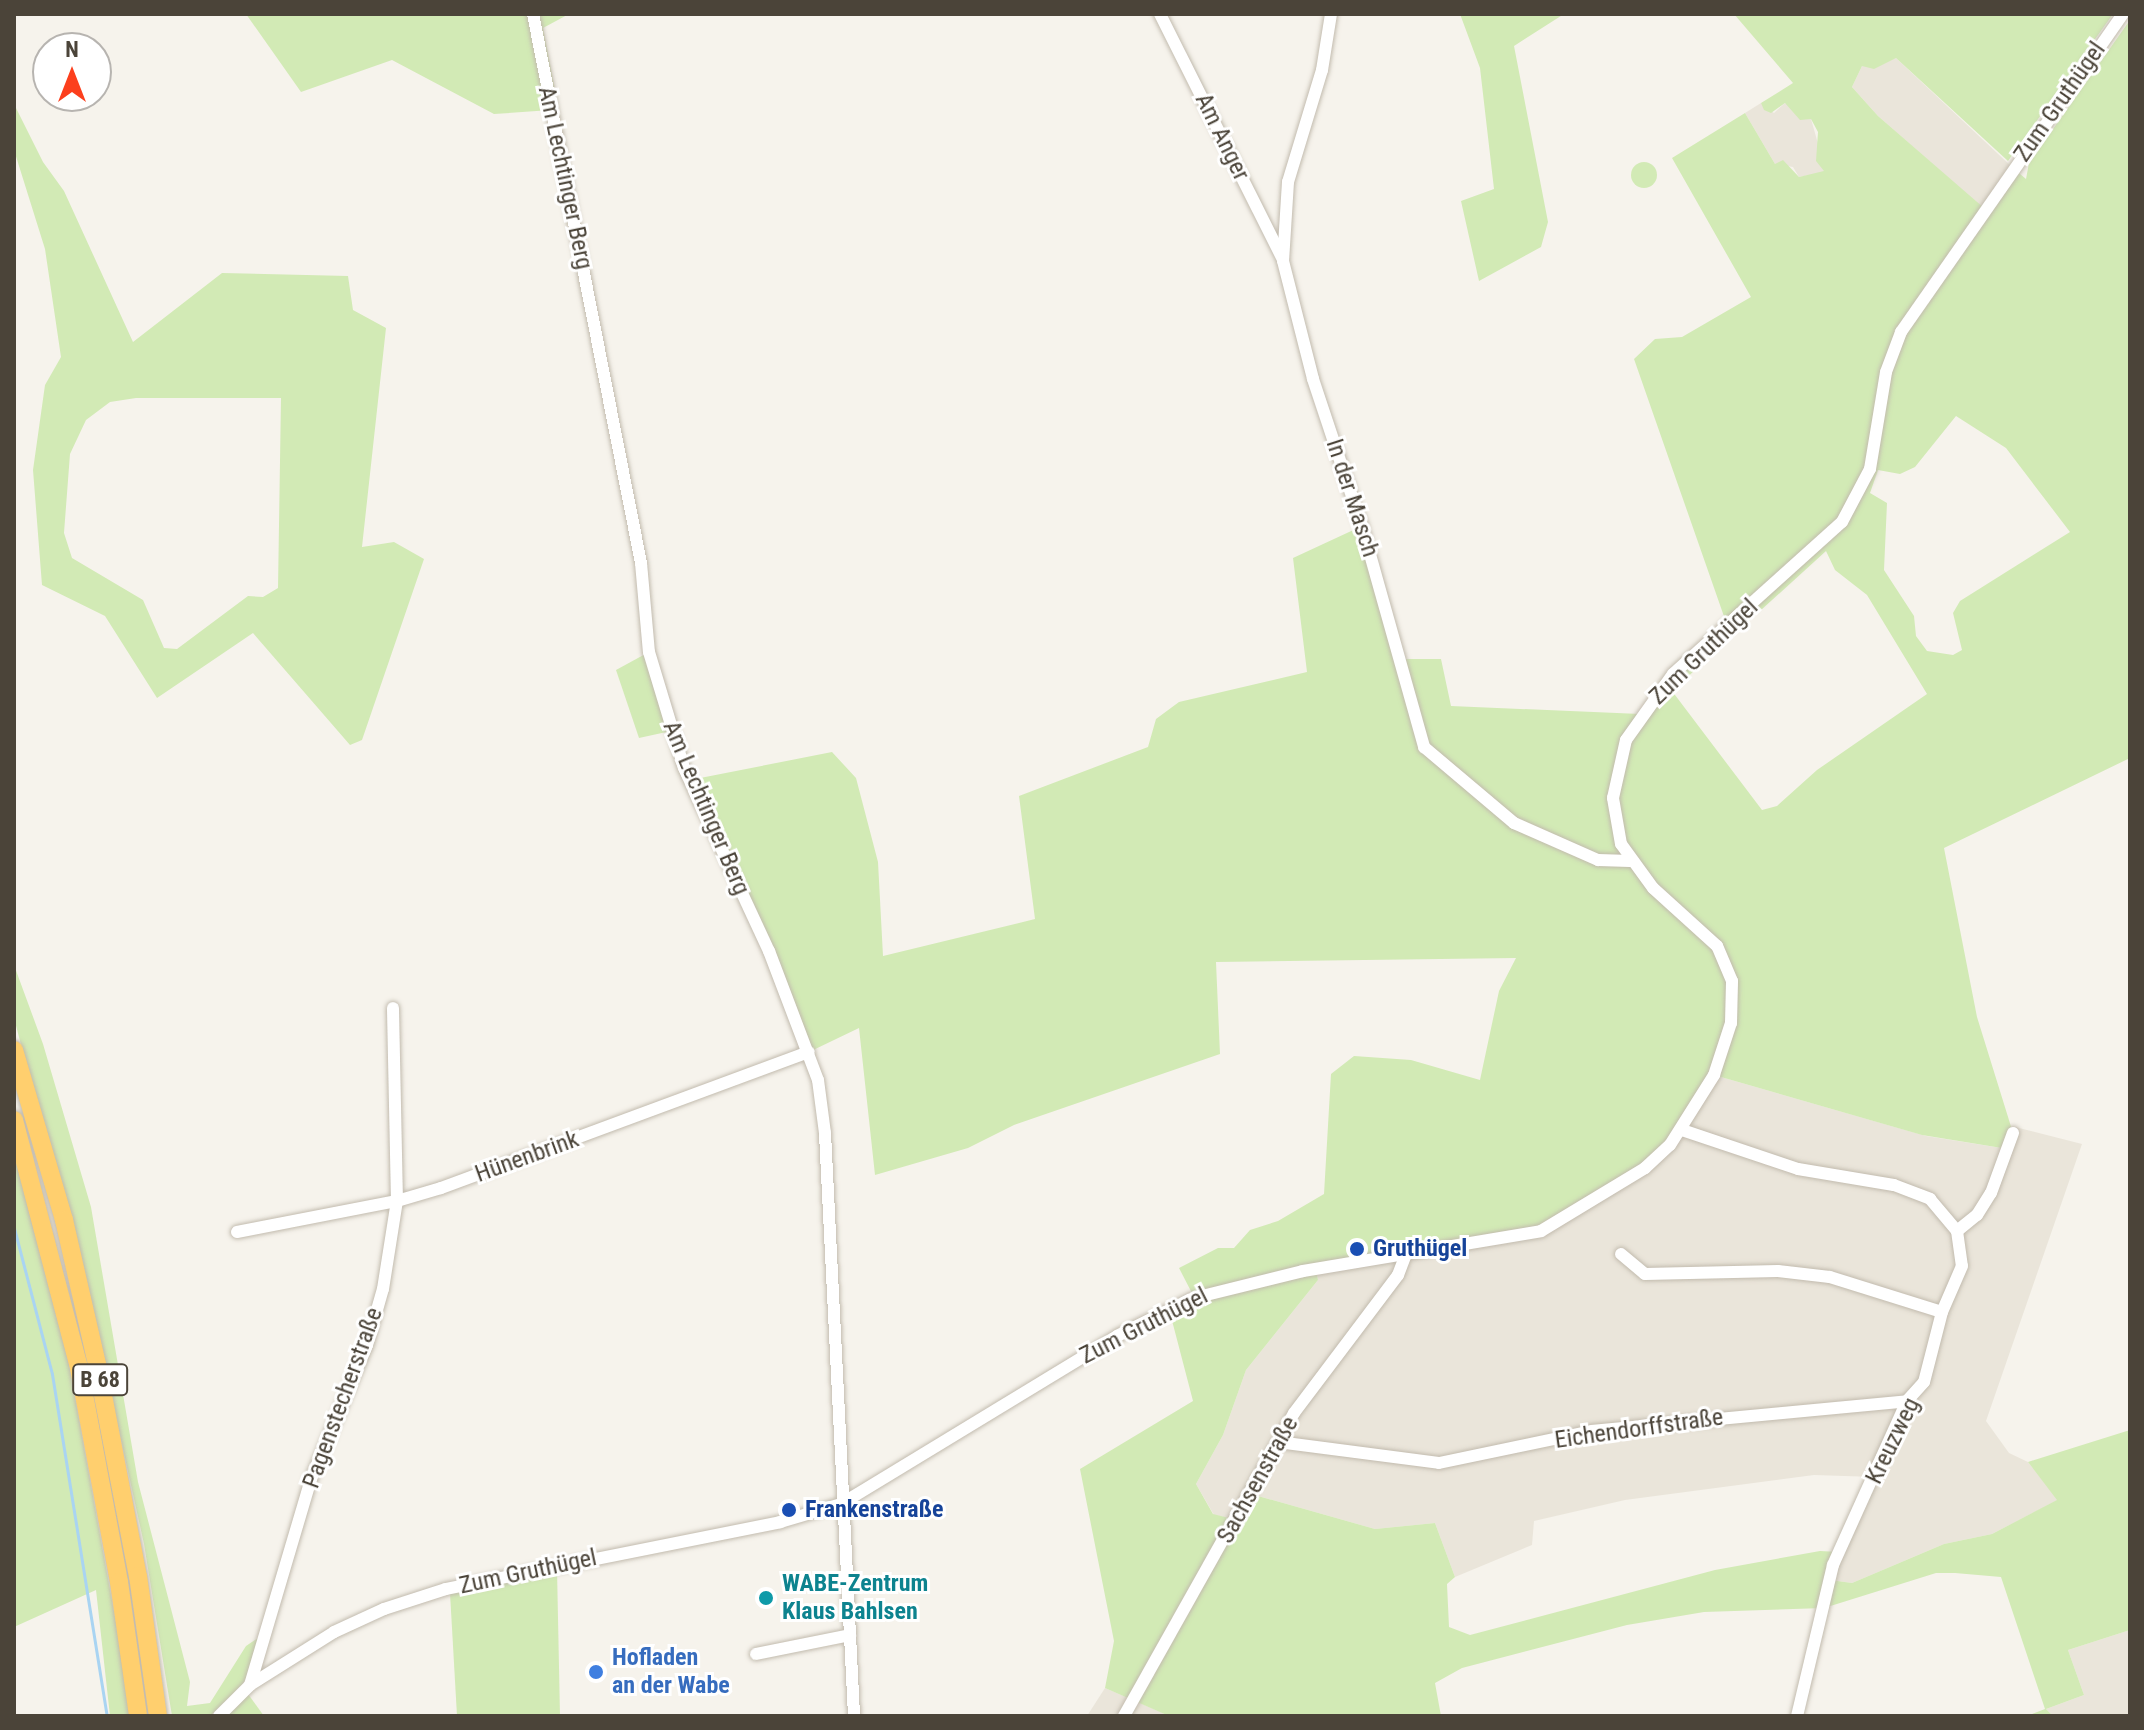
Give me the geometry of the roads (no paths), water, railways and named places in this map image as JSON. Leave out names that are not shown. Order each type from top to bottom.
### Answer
[{"type":"highway","name":"B 68","points":[[14,1050],[64,1220],[97,1364],[138,1576],[158,1716]]},
{"type":"highway","name":"B 68","points":[[14,1120],[79,1368],[138,1716]]},
{"type":"street","name":"Am Lechtinger Berg","points":[[533,14],[641,563],[649,652],[684,768],[809,1052],[825,1133],[841,1504]]},
{"type":"street","name":"Am Anger","points":[[1160,14],[1283,261]]},
{"type":"street","name":"In der Masch","points":[[1331,14],[1322,70],[1288,182],[1283,261],[1313,379],[1362,526],[1424,747],[1514,823],[1598,860],[1630,861]]},
{"type":"street","name":"Zum Gruthügel","points":[[219,1716],[250,1685],[359,1619],[425,1595],[780,1522],[841,1504],[1117,1336],[1225,1286],[1541,1231],[1618,1188],[1682,1130],[1724,1052],[1732,981],[1717,946],[1703,929],[1653,888],[1630,861],[1614,819],[1613,798],[1619,757],[1640,714],[1673,674],[1842,522],[1870,469],[1886,372],[1901,332],[2123,14]]},
{"type":"street","name":"Pagenstecherstraße","points":[[250,1685],[311,1479],[376,1317],[397,1201],[393,1008]]},
{"type":"street","name":"Hünenbrink","points":[[237,1232],[397,1201],[809,1052]]},
{"type":"street","points":[[1682,1130],[1798,1169],[1894,1185],[1930,1199],[1957,1231],[1977,1215],[1991,1193],[2013,1133]]},
{"type":"street","name":"Kreuzweg","points":[[1797,1716],[1833,1565],[1907,1401],[1924,1382],[1942,1312],[1962,1266],[1957,1231]]},
{"type":"street","name":"Sachsenstraße","points":[[1124,1716],[1278,1442],[1398,1275],[1406,1254]]},
{"type":"street","points":[[1621,1254],[1645,1274],[1778,1271],[1830,1277],[1942,1312]]},
{"type":"street","name":"Eichendorffstraße","points":[[1278,1442],[1439,1463],[1592,1431],[1907,1401]]},
{"type":"street","points":[[841,1504],[854,1716]]},
{"type":"street","points":[[756,1654],[850,1635]]},
{"type":"waterway","points":[[14,1228],[52,1374],[107,1716]]},
{"type":"place","name":"Gruthügel","points":[[1357,1249]]},
{"type":"place","name":"Frankenstraße","points":[[789,1510]]},
{"type":"place","name":"WABE-Zentrum Klaus Bahlsen","points":[[766,1598]]},
{"type":"place","name":"Hofladen an der Wabe","points":[[596,1672]]}]
